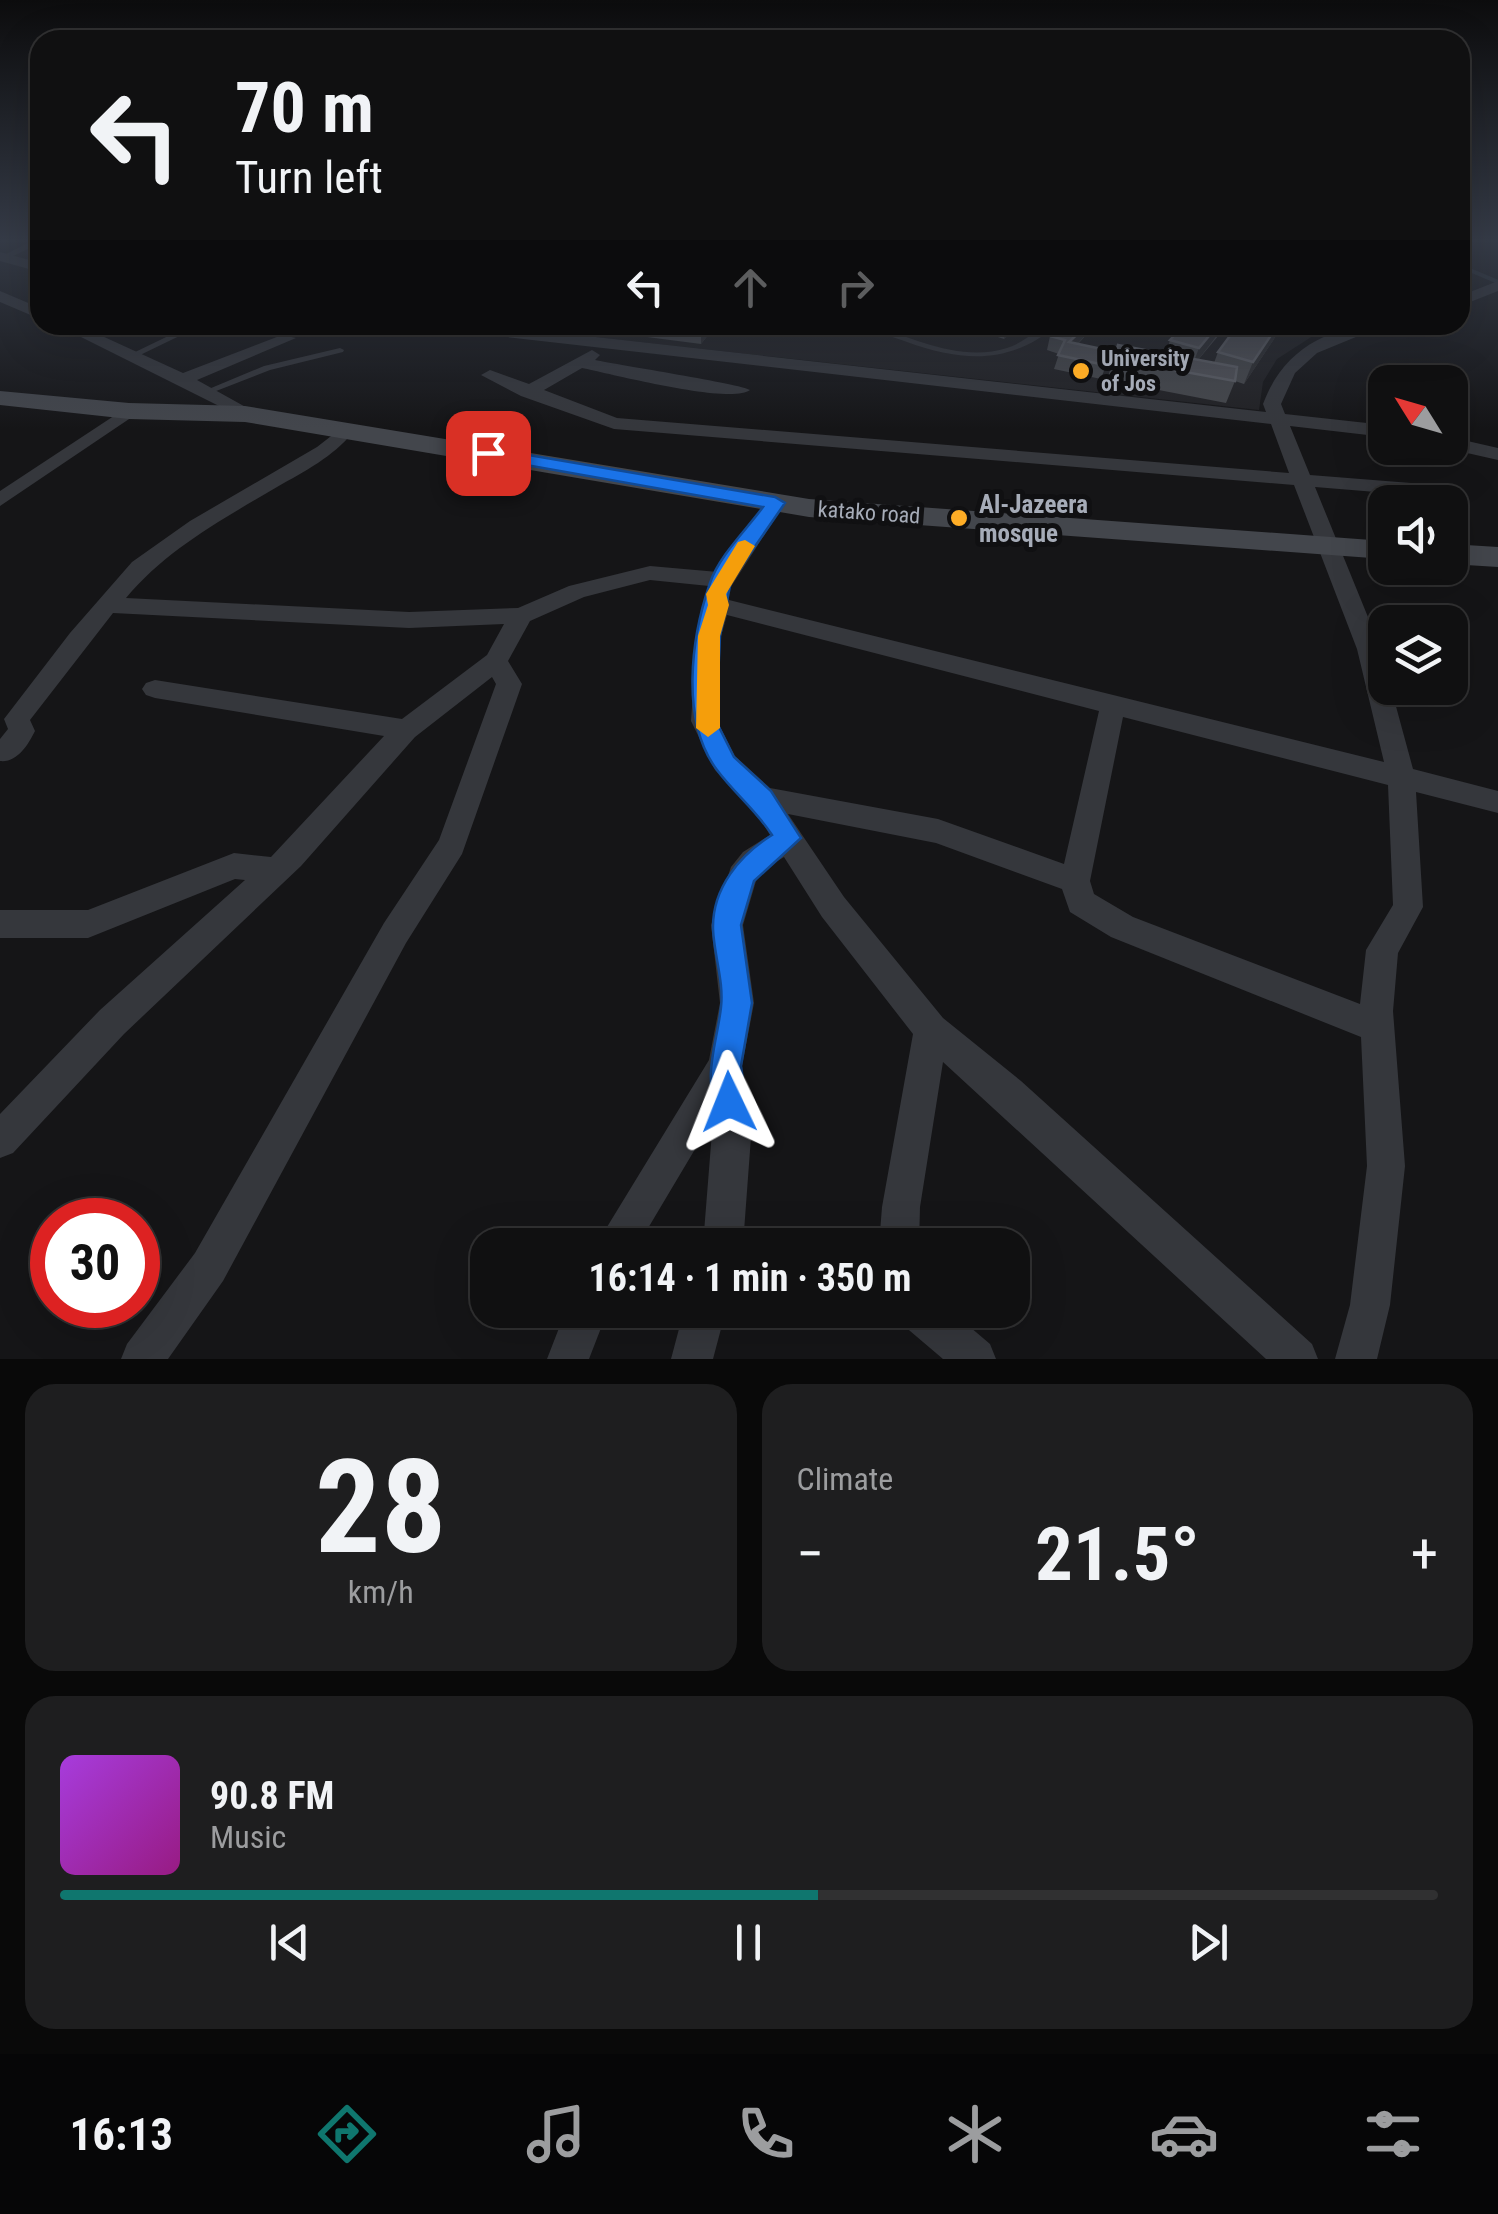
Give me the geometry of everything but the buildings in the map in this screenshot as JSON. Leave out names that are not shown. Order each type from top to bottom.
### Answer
[{"type":"street","points":[[88,335],[208,390],[245,414]]},
{"type":"street","points":[[539,335],[1368,429]]},
{"type":"street","points":[[1341,335],[1298,356],[1276,388],[1272,404],[1370,649],[1401,777],[1408,907],[1382,950],[1376,1026],[1386,1166],[1370,1305],[1356,1359]]},
{"type":"street","points":[[184,379],[288,338]]},
{"type":"street","points":[[527,392],[614,343]]},
{"type":"street","points":[[580,362],[691,385],[741,390]]},
{"type":"street","points":[[490,376],[614,423],[654,428],[1368,486]]},
{"type":"street","name":"katako road","points":[[0,398],[129,411],[245,414],[775,503],[1368,549]]},
{"type":"street","points":[[0,500],[129,411]]},
{"type":"street","points":[[5,752],[22,731],[18,720],[78,639],[112,605],[140,567],[197,526],[324,452],[344,432]]},
{"type":"street","points":[[1468,446],[1498,454]]},
{"type":"street","points":[[775,503],[720,593],[709,636],[704,721],[725,763],[762,798],[833,907],[931,1030],[1008,1094],[1297,1359]]},
{"type":"street","points":[[1468,555],[1498,557]]},
{"type":"street","points":[[112,605],[409,620],[520,616],[577,591],[650,573],[1113,704],[1498,802]]},
{"type":"street","points":[[0,1140],[112,1022],[276,870],[406,730],[496,661],[520,616]]},
{"type":"street","points":[[142,1359],[209,1266],[396,933],[452,845],[509,684],[496,661]]},
{"type":"street","points":[[155,688],[406,730]]},
{"type":"street","points":[[1113,704],[1075,881],[1081,902],[1122,927],[1376,1026]]},
{"type":"street","points":[[762,798],[938,831],[1075,881]]},
{"type":"street","points":[[725,1228],[734,1138],[725,1066],[737,1003],[727,925],[742,876],[753,861],[788,838]]},
{"type":"street","points":[[0,924],[88,924],[234,866],[276,870]]},
{"type":"street","points":[[900,1228],[931,1030]]},
{"type":"street","points":[[626,1228],[725,1066]]},
{"type":"street","points":[[568,1359],[581,1328]]},
{"type":"street","points":[[692,1359],[700,1328]]},
{"type":"street","points":[[939,1328],[975,1359]]},
{"type":"lane","points":[[133,355],[176,335]]},
{"type":"lane","points":[[895,335],[943,352],[995,356],[1030,345],[1042,335]]},
{"type":"lane","points":[[208,390],[267,368],[340,350]]},
{"type":"shaded area","name":"University of Jos","points":[[576,335],[1314,335],[1277,359],[1263,382],[1259,410]]},
{"type":"slow traffic","points":[[708,728],[704,721],[709,636],[718,605],[716,594],[745,546]]},
{"type":"place","name":"University of Jos","points":[[1081,371]]},
{"type":"place","name":"Al-Jazeera mosque","points":[[959,518]]},
{"type":"route","points":[[488,453],[775,503],[721,580],[709,636],[704,721],[725,763],[762,798],[788,838],[753,861],[742,876],[727,925],[737,1003],[725,1066],[729,1102]]}]
